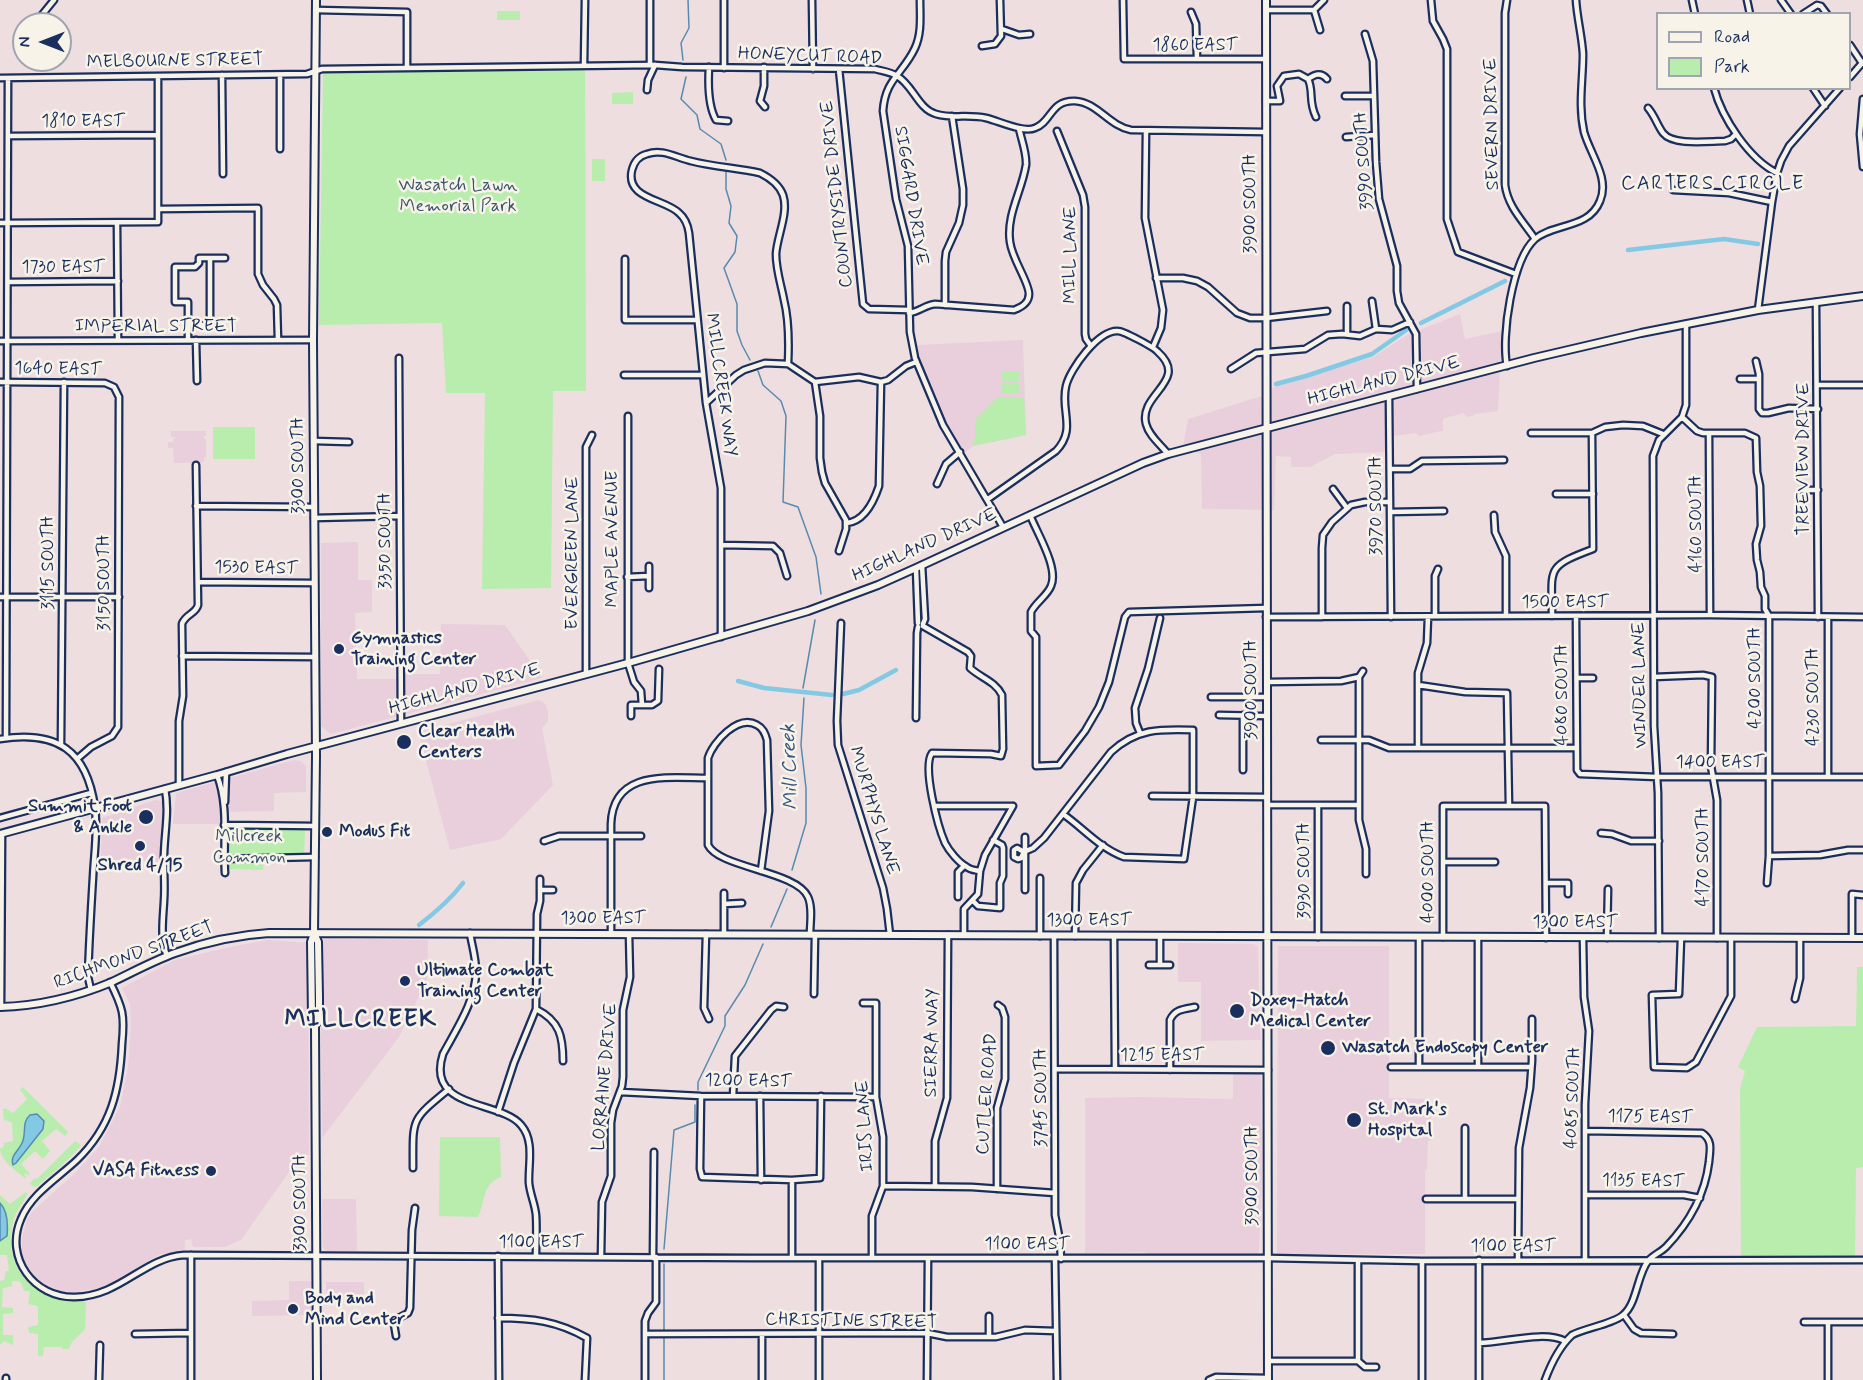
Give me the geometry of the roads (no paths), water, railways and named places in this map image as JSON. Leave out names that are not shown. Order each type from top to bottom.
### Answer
[{"type":"main road","name":"3300 SOUTH","points":[[316,0],[313,340],[316,746],[314,933],[318,942],[319,986],[319,1018],[315,1026],[317,1380]]},
{"type":"main road","name":"3900 SOUTH","points":[[1266,0],[1268,1379]]},
{"type":"main road","name":"HIGHLAND DRIVE","points":[[1,834],[316,746],[628,663],[808,611],[878,585],[1143,463],[1168,454],[1417,388],[1686,324],[1758,310],[1863,296]]},
{"type":"main road","name":"1300 EAST","points":[[314,933],[1863,938]]},
{"type":"main road","name":"RICHMOND STREET","points":[[1,1007],[49,1002],[91,990],[167,956],[204,944],[246,935],[314,933]]},
{"type":"street","points":[[44,12],[54,0]]},
{"type":"street","points":[[584,65],[585,0]]},
{"type":"street","points":[[647,90],[652,65],[650,0]]},
{"type":"street","points":[[723,0],[724,68]]},
{"type":"street","points":[[812,0],[813,69]]},
{"type":"street","name":"SIGGARD DRIVE","points":[[920,0],[916,46],[886,93],[883,111],[896,199],[908,246],[912,348],[943,425],[1004,527]]},
{"type":"street","points":[[982,46],[990,46],[998,42],[1001,36],[1000,0]]},
{"type":"street","name":"1860 EAST","points":[[1123,0],[1124,59],[1266,59]]},
{"type":"street","points":[[1266,10],[1314,10],[1324,0]]},
{"type":"street","points":[[1431,0],[1433,21],[1447,49],[1447,208],[1450,230],[1458,252],[1516,274]]},
{"type":"street","name":"SEVERN DRIVE","points":[[1507,0],[1505,13],[1505,185],[1508,201],[1535,239]]},
{"type":"street","points":[[1506,366],[1505,331],[1516,274],[1530,245],[1535,239],[1586,218],[1596,209],[1602,195],[1602,179],[1588,146],[1581,113],[1582,40],[1576,0]]},
{"type":"street","points":[[1806,12],[1817,5],[1826,12]]},
{"type":"street","points":[[316,10],[406,12],[407,67]]},
{"type":"street","points":[[1314,10],[1320,30]]},
{"type":"street","points":[[1191,12],[1196,24],[1197,59]]},
{"type":"street","points":[[1002,29],[1019,35],[1030,34]]},
{"type":"street","name":"3990 SOUTH","points":[[1365,34],[1372,55],[1379,198],[1397,266],[1397,298],[1416,334],[1417,388]]},
{"type":"street","points":[[1851,46],[1862,63],[1851,75]]},
{"type":"street","name":"HONEYCUT ROAD","points":[[315,71],[407,67],[584,65],[875,69],[896,75],[905,82],[929,111],[940,115],[975,116],[1019,128]]},
{"type":"street","points":[[709,67],[709,91],[714,116],[717,120],[728,121]]},
{"type":"street","points":[[764,68],[764,86],[760,101],[765,107]]},
{"type":"street","name":"COUNTRYSIDE DRIVE","points":[[838,69],[863,304],[869,309],[909,311]]},
{"type":"street","name":"MELBOURNE STREET","points":[[0,78],[280,75],[307,74],[315,71]]},
{"type":"street","points":[[1266,101],[1280,101],[1277,86],[1284,76],[1299,74],[1308,79],[1311,86],[1311,104],[1316,117]]},
{"type":"street","points":[[1308,79],[1317,74],[1327,78]]},
{"type":"street","points":[[222,75],[223,174]]},
{"type":"street","points":[[280,75],[280,149]]},
{"type":"street","points":[[0,223],[158,222],[158,76]]},
{"type":"street","points":[[8,78],[7,597],[3,738],[36,736],[62,744],[77,759],[86,775],[95,808],[89,970],[91,990]]},
{"type":"street","points":[[1715,90],[1723,115],[1736,134],[1763,165],[1777,172]]},
{"type":"street","points":[[1814,90],[1825,106]]},
{"type":"street","points":[[1758,310],[1777,172],[1790,146],[1838,90]]},
{"type":"street","points":[[1345,96],[1374,96]]},
{"type":"street","points":[[1863,99],[1860,134],[1863,167]]},
{"type":"street","points":[[909,311],[916,312],[930,304],[1014,310],[1027,301],[1028,291],[1012,253],[1009,237],[1010,223],[1026,164],[1019,128],[1028,130],[1038,127],[1058,105],[1076,101],[1089,105],[1121,128],[1131,130],[1266,132]]},
{"type":"street","points":[[1648,108],[1654,114],[1664,134],[1672,140],[1725,141],[1736,134]]},
{"type":"street","points":[[945,304],[946,252],[963,205],[963,189],[952,116]]},
{"type":"street","name":"MILL LANE","points":[[1057,131],[1084,201],[1085,334],[1091,346]]},
{"type":"street","points":[[1146,131],[1145,218],[1162,310],[1162,319],[1153,347]]},
{"type":"street","name":"1810 EAST","points":[[8,136],[158,135]]},
{"type":"street","points":[[1346,137],[1375,135]]},
{"type":"street","points":[[0,149],[8,149]]},
{"type":"street","name":"MILLCREEK WAY","points":[[721,637],[721,488],[706,403],[689,233],[686,222],[675,210],[649,199],[636,190],[632,179],[633,167],[637,159],[655,152],[665,153],[691,161],[760,173],[779,188],[784,200],[784,209],[776,262],[787,315],[789,364]]},
{"type":"street","points":[[1673,190],[1736,194],[1772,202]]},
{"type":"street","points":[[158,209],[258,208],[258,274],[277,304],[278,340]]},
{"type":"street","points":[[117,223],[118,340]]},
{"type":"street","points":[[188,340],[188,302],[175,302],[175,267],[195,267],[199,263],[199,258],[225,258]]},
{"type":"street","points":[[188,325],[210,325],[210,258]]},
{"type":"street","points":[[625,259],[625,320],[697,320]]},
{"type":"street","points":[[1156,278],[1197,281],[1208,287],[1237,313],[1250,318],[1327,311]]},
{"type":"street","name":"1730 EAST","points":[[8,282],[118,281]]},
{"type":"street","points":[[1372,301],[1376,329]]},
{"type":"street","name":"TREEVIEW DRIVE","points":[[1816,302],[1818,617]]},
{"type":"street","points":[[1347,306],[1347,334]]},
{"type":"street","points":[[1231,369],[1254,354],[1305,349],[1328,335],[1360,336],[1376,329],[1392,330],[1410,322]]},
{"type":"street","points":[[1531,433],[1592,433],[1605,427],[1623,425],[1643,426],[1663,434],[1682,417],[1686,405],[1686,324]]},
{"type":"street","points":[[988,499],[1056,452],[1063,444],[1068,428],[1066,384],[1091,346],[1108,333],[1119,331],[1153,347],[1168,364],[1163,387],[1146,406],[1146,423],[1152,436],[1168,454]]},
{"type":"street","points":[[196,340],[197,381]]},
{"type":"street","name":"IMPERIAL STREET","points":[[0,341],[313,340]]},
{"type":"street","name":"3350 SOUTH","points":[[399,358],[401,723]]},
{"type":"street","points":[[1756,361],[1761,412],[1765,414],[1783,409],[1818,409]]},
{"type":"street","points":[[706,403],[736,375],[765,363],[789,364],[815,381],[859,377],[881,382],[890,379],[906,366],[916,362]]},
{"type":"street","points":[[624,375],[703,375]]},
{"type":"street","points":[[1740,379],[1759,379]]},
{"type":"street","points":[[815,381],[820,421],[822,472],[825,483],[847,523],[839,550]]},
{"type":"street","name":"1640 EAST","points":[[0,382],[102,382],[114,387]]},
{"type":"street","name":"3115 SOUTH","points":[[62,744],[64,382]]},
{"type":"street","points":[[847,523],[860,518],[876,495],[879,486],[881,382]]},
{"type":"street","points":[[1818,385],[1863,385]]},
{"type":"street","name":"3150 SOUTH","points":[[77,759],[91,747],[110,738],[117,731],[120,404],[114,387]]},
{"type":"street","name":"3970 SOUTH","points":[[1389,396],[1391,616]]},
{"type":"street","name":"MAPLE AVENUE","points":[[628,416],[628,663]]},
{"type":"street","points":[[1682,417],[1696,431],[1709,434]]},
{"type":"street","name":"4200 SOUTH","points":[[1709,434],[1740,432],[1755,437],[1756,441],[1757,472],[1761,486],[1761,526],[1756,544],[1757,560],[1761,587],[1765,596],[1765,609],[1769,616],[1769,874],[1767,883]]},
{"type":"street","points":[[1552,616],[1554,571],[1563,561],[1593,549],[1592,433]]},
{"type":"street","name":"WINDER LANE","points":[[1659,938],[1659,841],[1654,726],[1653,456],[1656,445],[1663,434]]},
{"type":"street","name":"4160 SOUTH","points":[[1709,434],[1710,615]]},
{"type":"street","name":"EVERGREEN LANE","points":[[586,673],[586,447],[592,435]]},
{"type":"street","points":[[314,441],[349,442]]},
{"type":"street","points":[[937,484],[946,464],[960,452]]},
{"type":"street","points":[[1390,469],[1410,469],[1422,460],[1504,460]]},
{"type":"street","points":[[179,785],[179,721],[183,696],[182,624],[184,618],[198,608],[196,465]]},
{"type":"street","points":[[1334,489],[1347,508]]},
{"type":"street","points":[[1802,490],[1818,490]]},
{"type":"street","points":[[1556,494],[1593,494]]},
{"type":"street","points":[[1322,617],[1323,535],[1332,522],[1347,508],[1360,502],[1390,502]]},
{"type":"street","points":[[196,506],[314,507]]},
{"type":"street","points":[[1390,512],[1444,511]]},
{"type":"street","points":[[1030,515],[1054,577],[1050,589],[1031,612],[1032,631],[1036,637],[1036,766],[1059,765],[1096,714],[1109,682],[1125,617],[1129,612],[1266,608]]},
{"type":"street","points":[[1494,515],[1494,532],[1506,556],[1506,616]]},
{"type":"street","points":[[314,518],[400,516]]},
{"type":"street","points":[[721,545],[769,545],[774,547],[780,553],[787,576]]},
{"type":"street","points":[[649,566],[649,588]]},
{"type":"street","points":[[916,718],[917,633],[920,625],[919,566]]},
{"type":"street","points":[[1436,616],[1435,576],[1438,569]]},
{"type":"street","points":[[627,577],[649,576]]},
{"type":"street","name":"1530 EAST","points":[[198,582],[314,583]]},
{"type":"street","points":[[0,597],[119,597]]},
{"type":"street","name":"1500 EAST","points":[[1266,617],[1710,615],[1863,617]]},
{"type":"street","points":[[1418,748],[1419,667],[1427,644],[1428,616]]},
{"type":"street","name":"4080 SOUTH","points":[[1576,616],[1578,772]]},
{"type":"street","name":"4230 SOUTH","points":[[1828,617],[1828,776]]},
{"type":"street","points":[[1140,733],[1136,723],[1135,708],[1148,669],[1160,618]]},
{"type":"street","name":"MURPHYS LANE","points":[[841,623],[838,745],[883,888],[890,935]]},
{"type":"street","points":[[920,625],[968,652],[971,656],[970,668],[999,688],[1003,701],[1001,756],[932,753],[929,759],[929,783],[945,843],[964,866],[980,871]]},
{"type":"street","points":[[182,656],[315,657]]},
{"type":"street","points":[[628,663],[633,680],[641,690],[642,705]]},
{"type":"street","points":[[631,716],[631,705],[653,705],[658,700],[659,669]]},
{"type":"street","points":[[1363,671],[1359,678],[1359,825],[1366,849],[1366,874]]},
{"type":"street","name":"4170 SOUTH","points":[[1654,677],[1703,675],[1712,677],[1711,766],[1717,800],[1718,938]]},
{"type":"street","points":[[1267,682],[1341,681],[1359,678]]},
{"type":"street","points":[[1577,678],[1593,678]]},
{"type":"street","points":[[1418,685],[1465,692],[1507,693],[1509,806],[1545,806],[1546,938]]},
{"type":"street","points":[[1211,697],[1267,697]]},
{"type":"street","points":[[1219,715],[1267,716]]},
{"type":"street","points":[[1243,716],[1243,770]]},
{"type":"street","points":[[761,871],[769,811],[767,740],[766,734],[760,727],[750,722],[739,723],[733,726],[711,750],[708,758],[707,839],[714,853],[761,871],[790,882],[801,888],[808,897],[814,994]]},
{"type":"street","points":[[1024,852],[1039,844],[1111,752],[1127,739],[1140,733],[1160,729],[1193,729],[1193,797],[1184,859],[1124,858],[1116,855],[1063,814]]},
{"type":"street","points":[[1321,740],[1369,740],[1389,748],[1576,748]]},
{"type":"street","points":[[224,808],[226,772]]},
{"type":"street","name":"1400 EAST","points":[[1578,772],[1657,777],[1863,777]]},
{"type":"street","points":[[217,775],[222,788],[224,808],[225,873]]},
{"type":"street","points":[[611,934],[611,818],[614,806],[624,791],[634,783],[645,779],[708,778]]},
{"type":"street","points":[[165,789],[167,804],[162,933],[167,956]]},
{"type":"street","points":[[0,818],[91,793]]},
{"type":"street","points":[[1152,796],[1267,797]]},
{"type":"street","points":[[1267,805],[1359,805]]},
{"type":"street","name":"3930 SOUTH","points":[[1318,805],[1318,937]]},
{"type":"street","points":[[935,806],[1013,806],[985,855],[980,871],[979,892],[973,902],[964,909],[964,936]]},
{"type":"street","name":"4000 SOUTH","points":[[1443,937],[1443,806],[1509,806]]},
{"type":"street","points":[[224,825],[315,826]]},
{"type":"street","points":[[1601,833],[1612,834],[1631,841],[1659,841]]},
{"type":"street","points":[[1,834],[1,1007]]},
{"type":"street","points":[[544,841],[559,836],[641,836]]},
{"type":"street","points":[[1025,837],[1025,891]]},
{"type":"street","points":[[973,902],[978,906],[1000,908],[999,885],[1003,876],[1003,848],[993,840]]},
{"type":"street","points":[[1075,936],[1076,883],[1080,874],[1103,845]]},
{"type":"street","points":[[1769,856],[1820,855],[1863,850]]},
{"type":"street","points":[[224,859],[315,857]]},
{"type":"street","points":[[1443,862],[1495,862]]},
{"type":"street","points":[[958,897],[958,872],[964,866]]},
{"type":"street","points":[[1040,878],[1040,936]]},
{"type":"street","points":[[498,1112],[514,1063],[536,1009],[536,933],[540,879]]},
{"type":"street","points":[[1546,883],[1568,883],[1568,894]]},
{"type":"street","points":[[540,890],[553,890]]},
{"type":"street","points":[[1607,938],[1608,890]]},
{"type":"street","points":[[724,893],[724,934]]},
{"type":"street","points":[[1852,938],[1852,894],[1863,895]]},
{"type":"street","points":[[724,903],[742,903]]},
{"type":"street","points":[[470,933],[476,963],[475,984],[472,996],[442,1058],[442,1074],[449,1089],[458,1098],[498,1112],[518,1122],[524,1128],[528,1138],[529,1185],[536,1218],[536,1256]]},
{"type":"street","name":"LORRAINE DRIVE","points":[[601,1257],[602,1202],[611,1176],[611,1123],[623,1077],[623,1010],[630,977],[629,934]]},
{"type":"street","points":[[705,934],[704,1008],[709,1019]]},
{"type":"street","name":"SIERRA WAY","points":[[935,1186],[935,1141],[947,1098],[948,935]]},
{"type":"street","name":"3745 SOUTH","points":[[1054,936],[1055,1215],[1060,1241],[1055,1330],[1058,1353],[1057,1380]]},
{"type":"street","points":[[1114,936],[1115,1069]]},
{"type":"street","points":[[1160,937],[1160,965]]},
{"type":"street","points":[[1419,937],[1419,1067]]},
{"type":"street","points":[[1478,938],[1478,1067]]},
{"type":"street","name":"4085 SOUTH","points":[[1583,938],[1584,997],[1589,1031],[1585,1131],[1585,1260]]},
{"type":"street","points":[[1681,938],[1679,994],[1653,995],[1654,1067],[1687,1068],[1696,1062],[1731,996],[1731,938]]},
{"type":"street","points":[[1795,999],[1800,978],[1800,938]]},
{"type":"street","points":[[1149,965],[1170,965]]},
{"type":"street","name":"1100 EAST","points":[[110,982],[121,1006],[123,1024],[121,1069],[114,1100],[104,1124],[79,1158],[28,1206],[16,1234],[17,1255],[26,1275],[50,1293],[72,1297],[108,1291],[165,1258],[177,1255],[1268,1258],[1422,1261],[1863,1260]]},
{"type":"street","name":"IRIS LANE","points":[[863,1003],[876,1003],[876,1096],[883,1137],[883,1186],[872,1216],[872,1258]]},
{"type":"street","name":"CUTLER ROAD","points":[[997,1189],[997,1108],[1005,1079],[1005,1017],[1002,1008],[998,1005]]},
{"type":"street","points":[[733,1096],[735,1056],[771,1010],[776,1006],[784,1006]]},
{"type":"street","points":[[1170,1070],[1170,1020],[1177,1011],[1195,1007]]},
{"type":"street","points":[[536,1009],[546,1015],[561,1035],[563,1061]]},
{"type":"street","points":[[1518,1260],[1520,1136],[1528,1098],[1532,1019]]},
{"type":"street","points":[[1391,1067],[1531,1067]]},
{"type":"street","name":"1215 EAST","points":[[1055,1070],[1268,1070]]},
{"type":"street","points":[[413,1168],[413,1131],[416,1120],[422,1111],[449,1089]]},
{"type":"street","name":"1200 EAST","points":[[620,1092],[700,1096],[876,1096]]},
{"type":"street","points":[[700,1096],[702,1178],[792,1180],[820,1178],[821,1096]]},
{"type":"street","points":[[760,1096],[761,1179]]},
{"type":"street","points":[[1465,1128],[1465,1199]]},
{"type":"street","name":"1175 EAST","points":[[1585,1131],[1697,1131],[1706,1136],[1709,1141],[1707,1175],[1700,1197]]},
{"type":"street","points":[[645,1380],[646,1317],[656,1302],[654,1152]]},
{"type":"street","points":[[792,1180],[792,1258]]},
{"type":"street","points":[[883,1186],[935,1186],[1055,1193]]},
{"type":"street","name":"1135 EAST","points":[[1585,1195],[1700,1197]]},
{"type":"street","points":[[1545,1380],[1550,1366],[1565,1341],[1572,1335],[1624,1315],[1649,1259],[1659,1254],[1682,1227],[1700,1197]]},
{"type":"street","points":[[1426,1199],[1518,1199]]},
{"type":"street","points":[[396,1336],[395,1320],[410,1309],[412,1230],[415,1208]]},
{"type":"street","points":[[191,1255],[191,1380]]},
{"type":"street","points":[[498,1256],[499,1380]]},
{"type":"street","points":[[819,1258],[819,1380]]},
{"type":"street","points":[[927,1380],[928,1258]]},
{"type":"street","points":[[1358,1260],[1358,1361]]},
{"type":"street","points":[[1479,1260],[1479,1380]]},
{"type":"street","points":[[1422,1261],[1422,1380]]},
{"type":"street","points":[[1624,1315],[1634,1329],[1641,1333],[1673,1334]]},
{"type":"street","points":[[988,1316],[989,1337]]},
{"type":"street","points":[[498,1318],[542,1320],[587,1338],[585,1380]]},
{"type":"street","points":[[1804,1322],[1863,1322]]},
{"type":"street","points":[[1828,1322],[1828,1380]]},
{"type":"street","name":"CHRISTINE STREET","points":[[645,1334],[927,1333],[947,1337],[989,1337],[1025,1330],[1055,1330]]},
{"type":"street","points":[[135,1334],[191,1333]]},
{"type":"street","points":[[762,1335],[762,1380]]},
{"type":"street","points":[[1479,1343],[1501,1342],[1518,1338],[1556,1338],[1565,1341]]},
{"type":"street","points":[[99,1380],[100,1345]]},
{"type":"street","points":[[1268,1361],[1358,1361],[1365,1367],[1376,1367]]},
{"type":"street","points":[[1210,1379],[1216,1377],[1268,1379]]},
{"type":"water","points":[[37,1114],[44,1121],[43,1129],[13,1165],[13,1156],[23,1139],[27,1118]]},
{"type":"water","points":[[0,1203],[6,1214],[7,1236],[0,1241]]},
{"type":"waterway","name":"Mill Creek","points":[[683,60],[681,43],[689,28],[688,0]]},
{"type":"waterway","name":"Mill Creek","points":[[686,77],[681,99],[697,115],[700,129],[721,144],[726,160]]},
{"type":"waterway","name":"Mill Creek","points":[[726,170],[726,189],[731,206],[729,223],[737,236],[735,252],[724,268],[737,304],[737,331],[750,360]]},
{"type":"waterway","points":[[1628,250],[1724,239],[1758,244]]},
{"type":"waterway","points":[[1421,323],[1505,281]]},
{"type":"waterway","points":[[1276,384],[1372,354],[1409,328]]},
{"type":"waterway","name":"Mill Creek","points":[[758,371],[763,385],[781,401],[786,416],[783,502],[798,507],[816,557],[821,594]]},
{"type":"waterway","name":"Mill Creek","points":[[803,688],[815,620]]},
{"type":"waterway","points":[[843,694],[859,690],[896,670]]},
{"type":"waterway","points":[[738,681],[764,688],[832,695]]},
{"type":"waterway","name":"Mill Creek","points":[[792,870],[806,823],[806,788],[801,745],[804,698]]},
{"type":"waterway","points":[[419,925],[442,906],[463,883]]},
{"type":"waterway","name":"Mill Creek","points":[[771,927],[787,889]]},
{"type":"waterway","name":"Mill Creek","points":[[698,1090],[698,1082],[725,1026],[725,1016],[745,985],[763,944]]},
{"type":"waterway","name":"Mill Creek","points":[[664,1249],[674,1130],[695,1122],[695,1105]]},
{"type":"waterway","name":"Mill Creek","points":[[664,1264],[664,1330]]},
{"type":"waterway","name":"Mill Creek","points":[[664,1338],[664,1380]]},
{"type":"place","name":"Gymnastics Training Center","points":[[339,649]]},
{"type":"place","name":"Clear Health Centers","points":[[404,742]]},
{"type":"place","name":"Summit Foot & Ankle","points":[[146,817]]},
{"type":"place","name":"Modus Fit","points":[[327,832]]},
{"type":"place","name":"Shred 4/15","points":[[140,846]]},
{"type":"place","name":"Ultimate Combat Training Center","points":[[405,981]]},
{"type":"place","name":"Doxey-Hatch Medical Center","points":[[1237,1011]]},
{"type":"place","name":"Wasatch Endoscopy Center","points":[[1328,1048]]},
{"type":"place","name":"St. Mark's Hospital","points":[[1354,1120]]},
{"type":"place","name":"VASA Fitness","points":[[211,1171]]},
{"type":"place","name":"Body and Mind Center","points":[[293,1309]]},
{"type":"district","name":"CARTERS CIRCLE","points":[[1713,185]]},
{"type":"district","name":"MILLCREEK","points":[[361,1021]]},
{"type":"park label","name":"Wasatch Lawn Memorial Park","points":[[458,196]]},
{"type":"park label","name":"Millcreek Common","points":[[249,847]]}]
